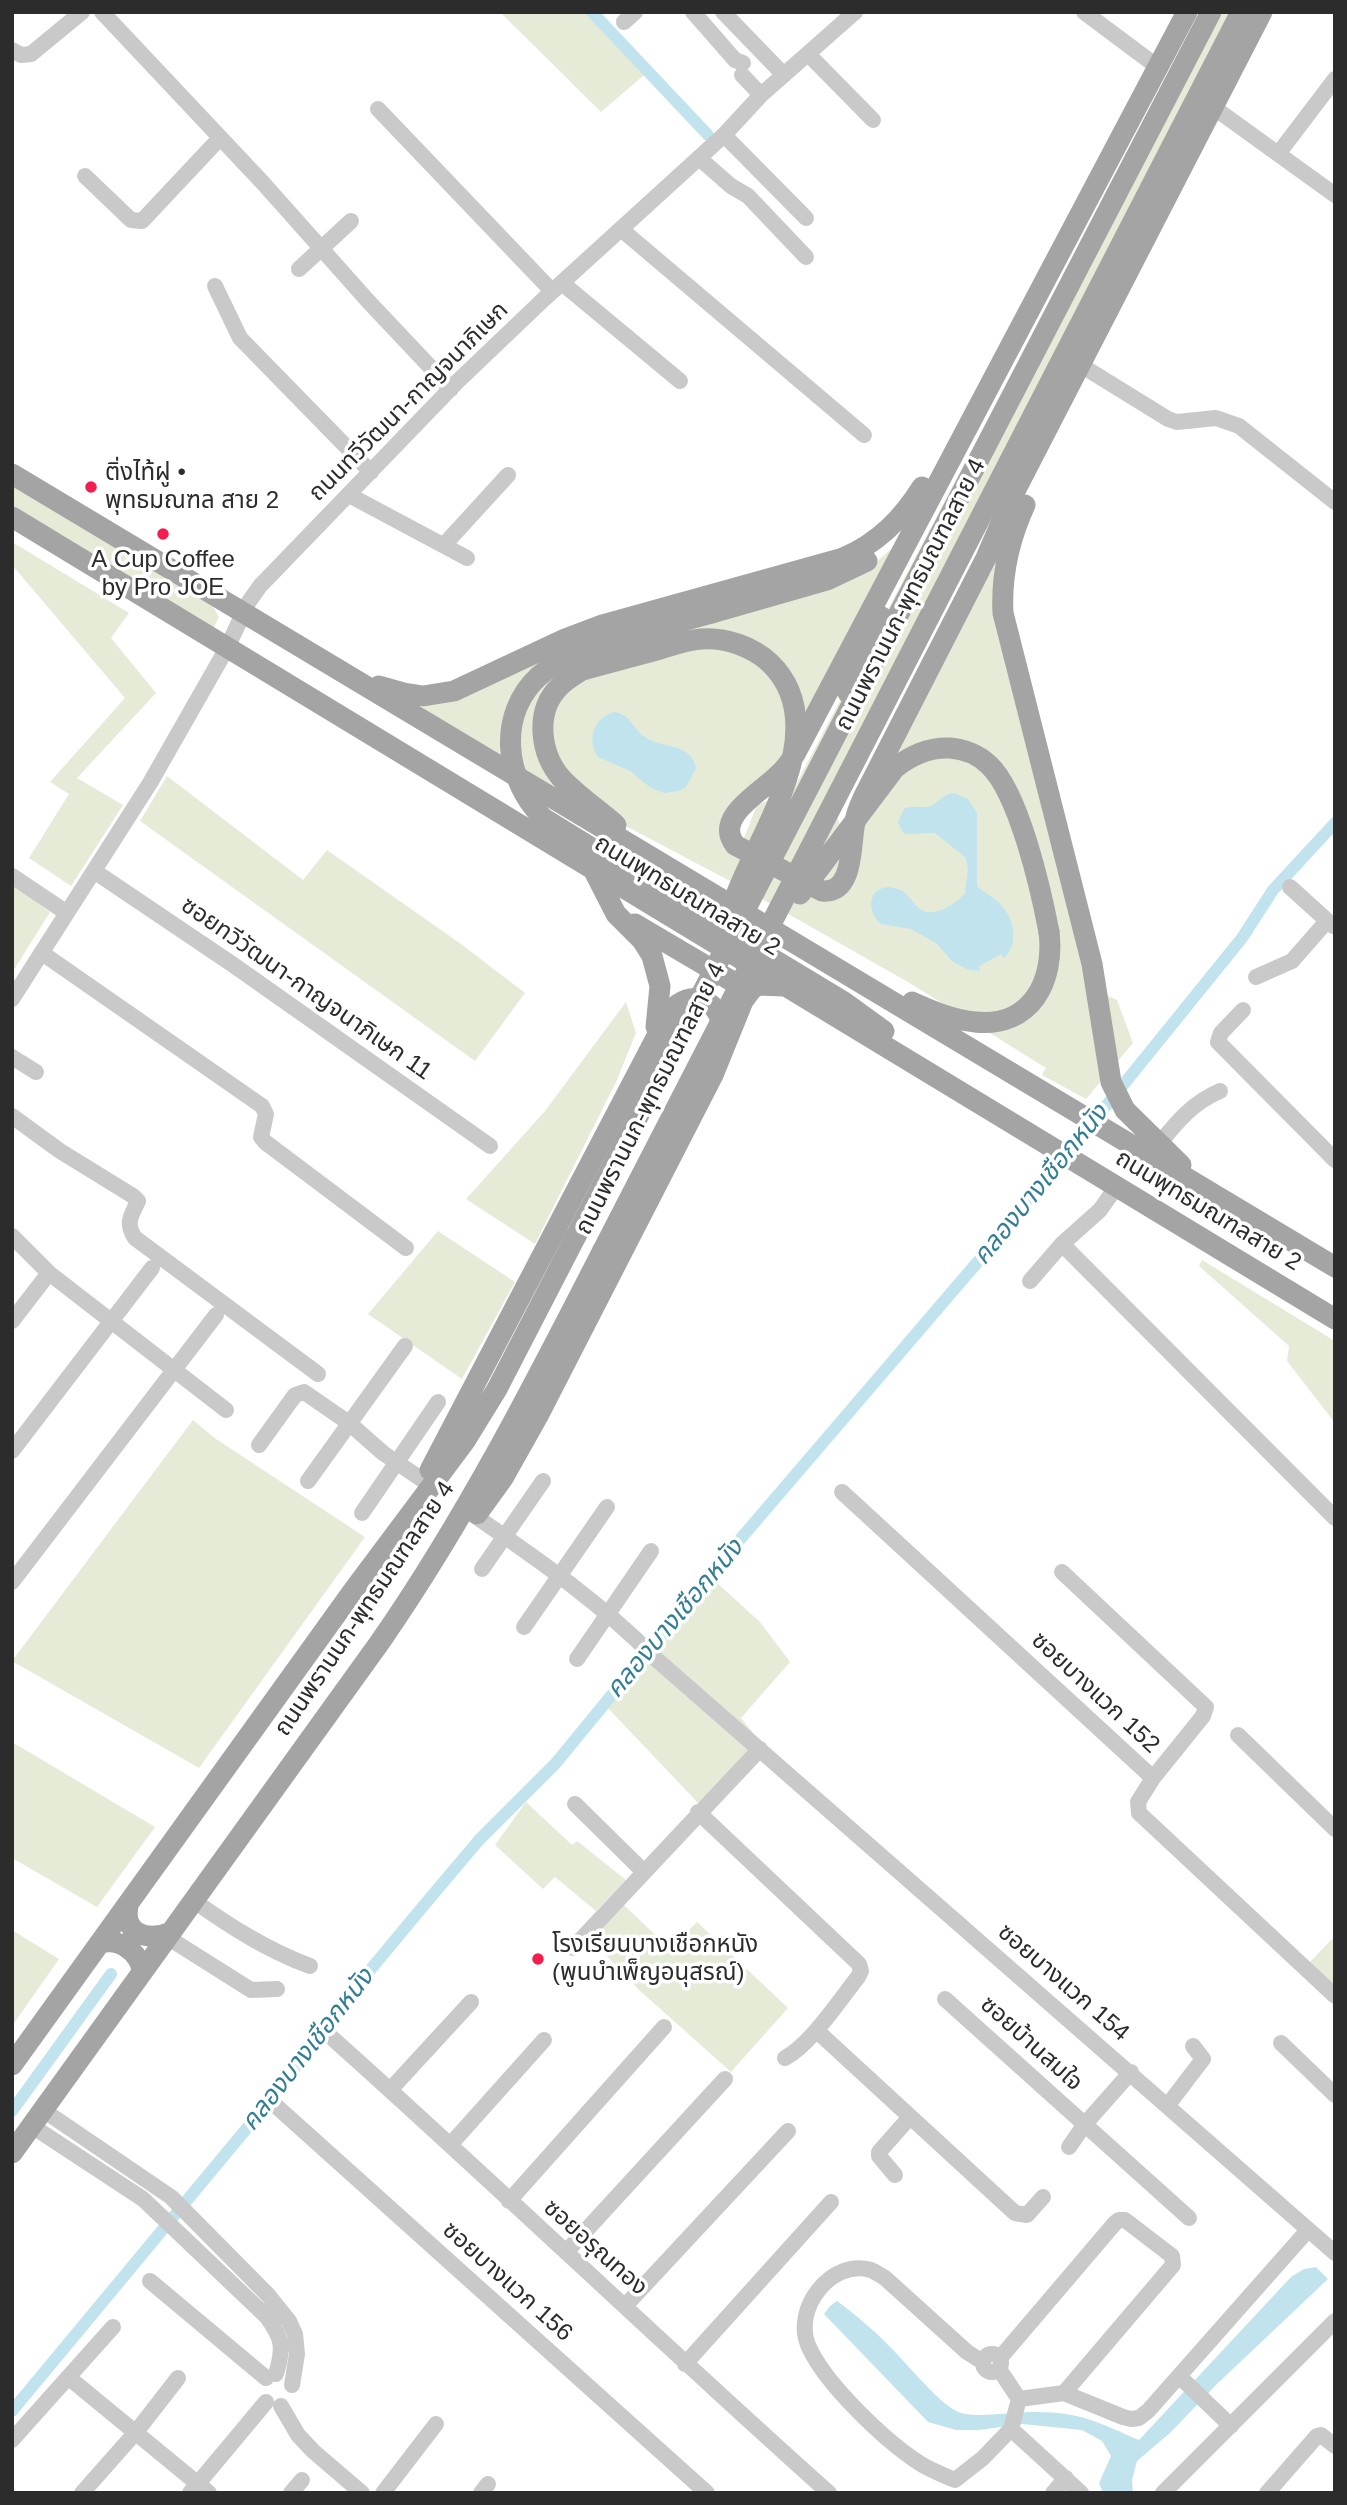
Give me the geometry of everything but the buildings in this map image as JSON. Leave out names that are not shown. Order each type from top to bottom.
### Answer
[{"type":"main road","points":[[816,773],[871,640],[985,392],[1059,258],[1187,12]]},
{"type":"main road","name":"ถนนพรานนก-พุทธมณฑลสาย 4","points":[[12,2065],[481,1417],[1211,12]]},
{"type":"main road","name":"ถนนพรานนก-พุทธมณฑลสาย 4","points":[[12,2153],[402,1610],[495,1459],[603,1250],[752,978],[1241,12]]},
{"type":"main road","points":[[1059,258],[1028,331],[795,754],[777,776],[739,810],[729,825],[731,839],[735,845],[822,891],[828,892],[838,887],[845,877],[856,818],[864,796],[986,558],[1014,493],[1262,12]]},
{"type":"main road","points":[[1124,279],[1087,369],[1016,526],[1004,569],[1002,599],[1011,647],[1093,964],[1111,1082],[1125,1110],[1207,1191]]},
{"type":"main road","points":[[314,656],[389,690],[423,696],[440,694],[466,687],[565,639],[602,625],[844,558],[868,547],[897,520],[985,392]]},
{"type":"main road","name":"ถนนพุทธมณฑลสาย 2","points":[[12,474],[1335,1268]]},
{"type":"main road","points":[[402,1610],[503,1478],[527,1436],[720,1057],[752,978],[800,894],[986,535],[1014,493]]},
{"type":"main road","points":[[938,494],[896,538],[857,568],[805,587],[592,646],[550,667],[522,697],[512,724],[511,755],[519,788],[543,818],[852,1007],[945,1081]]},
{"type":"main road","name":"ถนนพุทธมณฑลสาย 2","points":[[12,517],[592,870],[1034,1134],[1335,1319]]},
{"type":"main road","points":[[672,871],[565,782],[547,755],[542,728],[546,709],[558,688],[582,670],[694,640],[715,639],[749,649],[767,660],[784,679],[793,699],[796,730],[785,786],[771,822],[732,902],[706,985]]},
{"type":"main road","points":[[800,894],[895,768],[909,757],[925,751],[957,749],[979,757],[989,764],[1009,794],[1040,889],[1049,932],[1051,958],[1043,986],[1036,998],[1017,1015],[990,1023],[962,1020],[830,965]]},
{"type":"main road","points":[[592,870],[605,889],[616,914],[642,940],[652,956],[658,975],[659,1013],[643,1062]]},
{"type":"main road","points":[[616,914],[735,983],[752,978],[765,984],[785,986]]},
{"type":"main road","points":[[390,1541],[669,1013],[676,1005],[692,999],[708,1003],[720,1014],[723,1028],[720,1057]]},
{"type":"main road","points":[[129,1902],[127,1916],[130,1925],[139,1933],[156,1937],[169,1935]]},
{"type":"main road","points":[[99,1944],[106,1941],[122,1945],[138,1958],[142,1972]]},
{"type":"street","points":[[12,50],[21,55],[30,54],[82,12]]},
{"type":"street","points":[[102,12],[451,389]]},
{"type":"street","points":[[693,12],[765,92]]},
{"type":"street","points":[[723,12],[784,75]]},
{"type":"street","name":"ถนนทวีวัฒนา-กาญจนาภิเษก","points":[[12,999],[149,783],[260,586],[451,389],[557,287],[724,135],[765,92],[855,12]]},
{"type":"street","points":[[1084,12],[1159,68]]},
{"type":"street","points":[[809,55],[873,120]]},
{"type":"street","points":[[1278,154],[1335,79]]},
{"type":"street","points":[[1213,107],[1335,195]]},
{"type":"street","points":[[378,109],[557,287],[680,382]]},
{"type":"street","points":[[724,135],[806,218]]},
{"type":"street","points":[[85,176],[131,220],[142,221],[220,138]]},
{"type":"street","points":[[699,158],[748,197],[806,257]]},
{"type":"street","points":[[299,269],[351,222]]},
{"type":"street","points":[[621,230],[864,435]]},
{"type":"street","points":[[215,286],[240,338],[371,472]]},
{"type":"street","points":[[1087,369],[1168,419],[1177,422],[1216,418],[1239,426],[1335,502]]},
{"type":"street","points":[[444,545],[508,475]]},
{"type":"street","points":[[349,495],[467,558]]},
{"type":"street","name":"ซอยทวีวัฒนา-กาญจนาภิเษก 11","points":[[94,871],[221,956],[490,1146]]},
{"type":"street","points":[[12,876],[67,913]]},
{"type":"street","points":[[1256,977],[1292,961],[1331,924],[1294,891]]},
{"type":"street","points":[[42,953],[262,1106],[266,1114],[261,1137],[265,1142],[407,1248]]},
{"type":"street","points":[[1243,1010],[1221,1033],[1218,1042],[1335,1160]]},
{"type":"street","points":[[12,1057],[36,1072]]},
{"type":"street","points":[[1159,1144],[1184,1113],[1220,1091]]},
{"type":"street","points":[[12,1115],[60,1151],[133,1196],[138,1201],[128,1221],[129,1230],[135,1238],[318,1374]]},
{"type":"street","points":[[1030,1281],[1062,1244],[1100,1210],[1117,1186]]},
{"type":"street","points":[[12,1236],[49,1273],[226,1410]]},
{"type":"street","points":[[1062,1244],[1335,1518]]},
{"type":"street","points":[[12,1451],[152,1268]]},
{"type":"street","points":[[12,1321],[49,1273]]},
{"type":"street","points":[[12,1582],[216,1315]]},
{"type":"street","points":[[308,1481],[405,1346]]},
{"type":"street","points":[[259,1445],[299,1392],[310,1395],[424,1481]]},
{"type":"street","points":[[362,1513],[438,1402]]},
{"type":"street","points":[[482,1569],[543,1481]]},
{"type":"street","name":"ซอยบางแวก 152","points":[[842,1492],[1153,1778],[1138,1802],[1139,1813],[1335,1996]]},
{"type":"street","points":[[524,1627],[607,1507]]},
{"type":"street","name":"ซอยบางแวก 154","points":[[475,1516],[609,1614],[1335,2253]]},
{"type":"street","points":[[577,1659],[651,1551]]},
{"type":"street","points":[[1062,1572],[1206,1707],[1203,1716],[1153,1778]]},
{"type":"street","points":[[1238,1735],[1335,1829]]},
{"type":"street","points":[[573,1948],[760,1749]]},
{"type":"street","points":[[575,1804],[643,1871]]},
{"type":"street","points":[[698,1812],[859,1964],[861,1971],[858,1977],[817,2031],[785,2058]]},
{"type":"street","points":[[194,1900],[258,1943],[310,1966]]},
{"type":"street","points":[[169,1935],[251,1990],[277,1989]]},
{"type":"street","name":"ซอยบ้านสมใจ","points":[[945,1999],[1189,2218]]},
{"type":"street","points":[[390,2090],[471,2002]]},
{"type":"street","points":[[509,2201],[664,2027]]},
{"type":"street","points":[[817,2031],[1015,2213],[1027,2215],[1043,2197]]},
{"type":"street","name":"ซอยอรุณทอง","points":[[331,2037],[567,2251],[685,2364],[829,2493]]},
{"type":"street","points":[[450,2145],[544,2040]]},
{"type":"street","points":[[1281,2043],[1335,2095]]},
{"type":"street","points":[[1167,2105],[1203,2059],[1193,2046]]},
{"type":"street","name":"ซอยบ้านสมใจ","points":[[1069,2147],[1085,2124],[1131,2072]]},
{"type":"street","points":[[567,2251],[725,2079]]},
{"type":"street","name":"ซอยบางแวก 156","points":[[275,2105],[707,2493]]},
{"type":"street","points":[[895,2175],[878,2154],[910,2117]]},
{"type":"street","points":[[38,2118],[120,2162],[171,2197],[268,2295],[289,2320],[295,2334],[297,2354],[293,2395],[274,2404],[200,2490],[136,2432],[68,2377]]},
{"type":"street","points":[[38,2118],[110,2177],[154,2208],[267,2317],[282,2344],[271,2376],[261,2393],[274,2404],[306,2443],[362,2493]]},
{"type":"street","points":[[625,2306],[788,2131]]},
{"type":"street","points":[[685,2364],[831,2202]]},
{"type":"street","points":[[1000,2363],[1017,2404],[1011,2428],[950,2486],[900,2449],[835,2385],[807,2344],[804,2335],[805,2314],[810,2302],[827,2282],[846,2271],[871,2270],[885,2278],[967,2352],[983,2362],[984,2369],[989,2372],[1000,2363],[1115,2223],[1125,2220],[1172,2256],[1173,2265],[1064,2393]]},
{"type":"street","points":[[1017,2404],[1064,2393],[1131,2419],[1139,2418],[1185,2380],[1308,2230]]},
{"type":"street","points":[[150,2281],[271,2376],[286,2376],[292,2385]]},
{"type":"street","points":[[1163,2493],[1335,2320]]},
{"type":"street","points":[[12,2440],[113,2327]]},
{"type":"street","points":[[82,2493],[136,2432],[178,2378]]},
{"type":"street","points":[[1185,2380],[1231,2426]]},
{"type":"street","points":[[383,2493],[436,2424]]},
{"type":"street","points":[[1011,2428],[1081,2493]]},
{"type":"street","points":[[1267,2493],[1317,2436],[1321,2435],[1335,2446]]},
{"type":"street","points":[[1053,2493],[1066,2478]]},
{"type":"green space","points":[[500,12],[596,12],[651,69],[601,112]]},
{"type":"green space","points":[[1202,12],[1252,12],[836,814],[842,830],[818,884],[744,838],[757,805],[793,790]]},
{"type":"green space","points":[[12,484],[212,605],[219,617],[214,627],[200,623],[12,509]]},
{"type":"green space","points":[[900,541],[798,744],[724,834],[815,897],[991,560],[999,563],[1094,990],[1117,1000],[1133,1043],[1086,1099],[1042,1075],[1046,1068],[908,982],[730,881],[554,788],[424,709],[422,702],[569,646],[874,564]]},
{"type":"green space","points":[[14,543],[129,613],[111,638],[156,693],[77,778],[123,805],[71,886],[29,858],[69,794],[50,782],[125,698],[12,565]]},
{"type":"green space","points":[[167,776],[303,880],[327,850],[461,944],[525,993],[475,1061],[140,821]]},
{"type":"green space","points":[[12,884],[50,912],[12,973]]},
{"type":"green space","points":[[626,1002],[636,1033],[616,1082],[535,1244],[466,1199],[545,1111]]},
{"type":"green space","points":[[438,1231],[515,1282],[462,1379],[368,1314]]},
{"type":"green space","points":[[1202,1260],[1335,1341],[1335,1423],[1287,1361],[1289,1346],[1199,1266]]},
{"type":"green space","points":[[193,1420],[216,1439],[365,1537],[199,1768],[12,1661]]},
{"type":"green space","points":[[705,1572],[760,1622],[790,1662],[741,1718],[763,1745],[700,1805],[606,1706]]},
{"type":"green space","points":[[12,1742],[155,1827],[97,1907],[12,1858]]},
{"type":"green space","points":[[526,1802],[572,1845],[577,1841],[626,1880],[596,1911],[555,1877],[543,1889],[495,1845]]},
{"type":"green space","points":[[624,1905],[670,1949],[697,1922],[788,2008],[731,2072],[638,1989],[591,1939]]},
{"type":"green space","points":[[12,1930],[59,1959],[12,2026]]},
{"type":"green space","points":[[1332,1939],[1335,1941],[1335,1987],[1309,1963]]},
{"type":"water","points":[[615,712],[625,716],[645,737],[688,754],[696,768],[686,787],[664,793],[651,788],[630,771],[598,757],[594,750],[594,730],[602,718]]},
{"type":"water","points":[[954,793],[968,799],[977,813],[977,886],[1004,909],[1013,930],[1009,952],[1004,958],[1001,954],[979,966],[980,971],[969,970],[953,962],[936,943],[911,929],[881,924],[872,910],[873,897],[882,888],[902,891],[927,912],[948,907],[965,893],[968,869],[966,858],[935,833],[906,834],[898,822],[904,809],[928,807]]},
{"type":"water","points":[[1316,2267],[1328,2279],[1217,2384],[1170,2433],[1137,2461],[1132,2480],[1133,2493],[1103,2493],[1099,2483],[1111,2456],[1102,2441],[1082,2430],[1022,2424],[956,2430],[928,2422],[824,2314],[837,2301],[878,2335],[924,2384],[961,2413],[1062,2413],[1099,2423],[1139,2440],[1291,2277],[1304,2269]]},
{"type":"waterway","points":[[592,12],[708,135]]},
{"type":"waterway","name":"คลองบางเชือกหนัง","points":[[12,2411],[272,2098],[361,1981],[420,1910],[479,1840],[556,1763],[719,1564],[999,1237],[1053,1167],[1242,938],[1273,890],[1335,823]]},
{"type":"waterway","points":[[12,2111],[111,1974]]},
{"type":"place","name":"ติ่งไท้ฝู • พุทธมณฑล สาย 2","points":[[91,487]]},
{"type":"place","name":"A Cup Coffee by Pro JOE","points":[[163,534]]},
{"type":"place","name":"โรงเรียนบางเชือกหนัง (พูนบำเพ็ญอนุสรณ์)","points":[[538,1959]]}]
